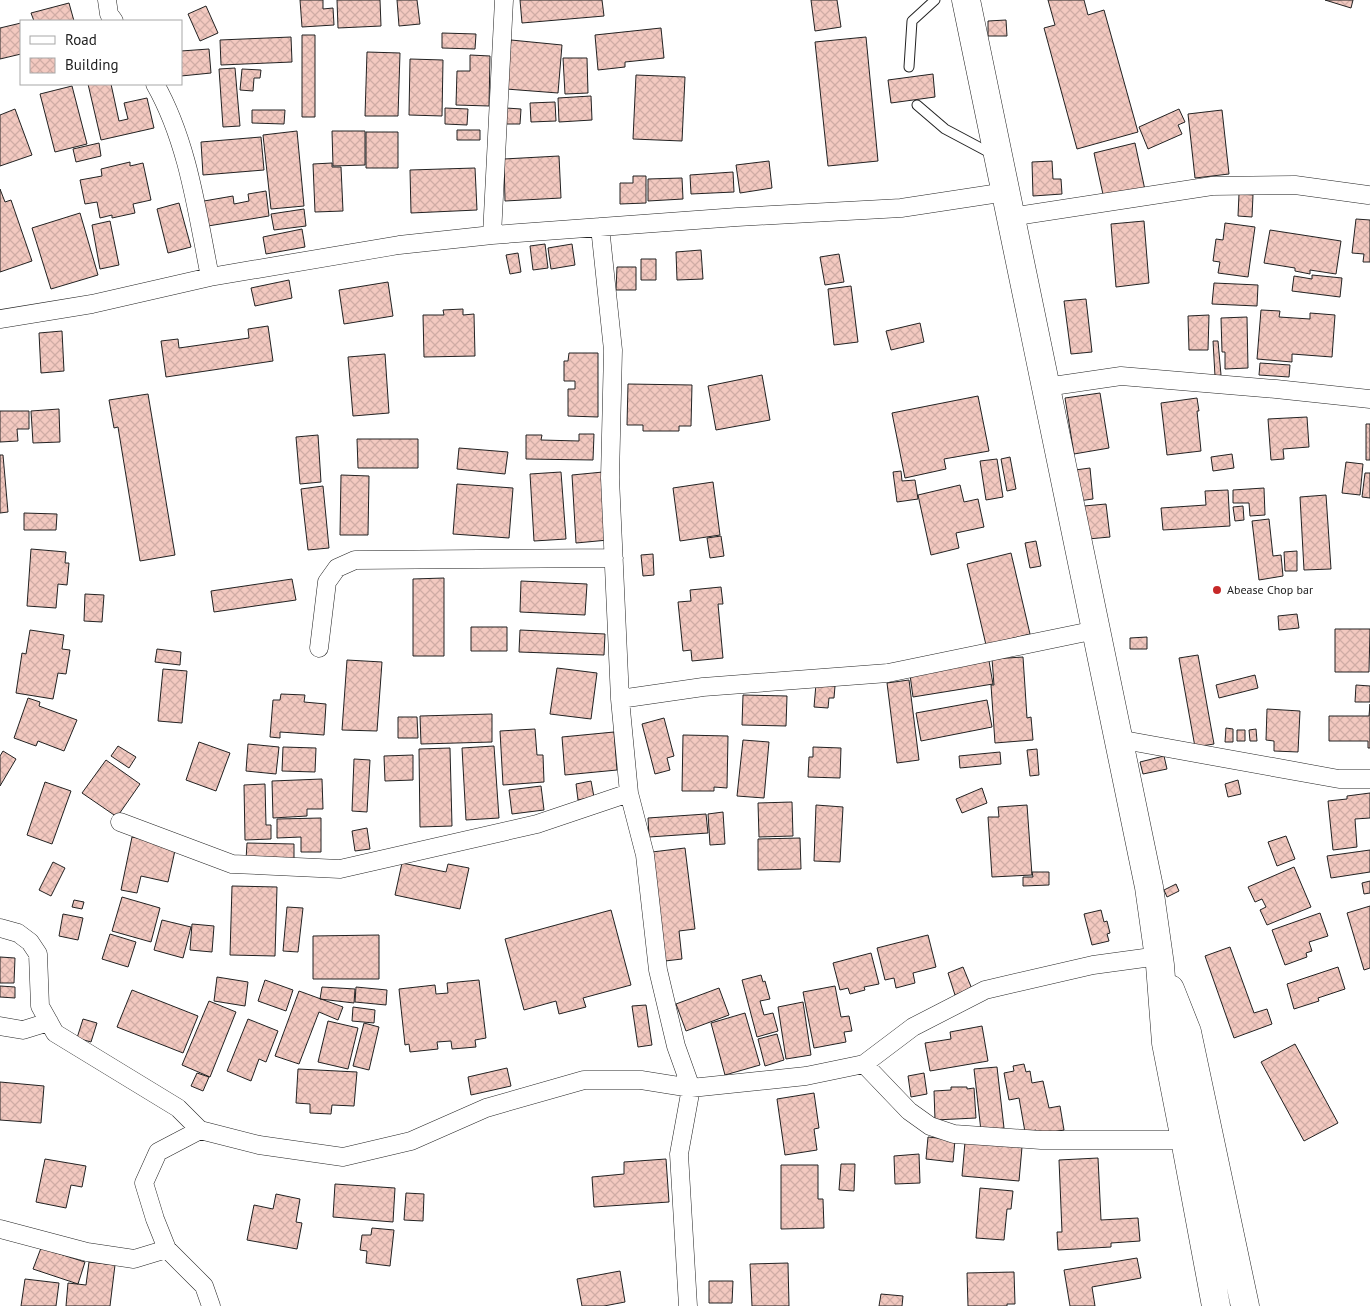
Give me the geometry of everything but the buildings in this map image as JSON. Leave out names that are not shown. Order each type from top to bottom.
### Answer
[{"type":"highway","points":[[966,0],[1149,887],[1160,961],[1166,1042],[1216,1306]]},
{"type":"highway","points":[[1160,961],[1187,1032],[1245,1306]]},
{"type":"street","points":[[107,0],[109,14],[113,20]]},
{"type":"street","points":[[492,234],[504,0]]},
{"type":"street","points":[[157,85],[167,105],[184,151],[210,277]]},
{"type":"street","points":[[0,319],[92,304],[210,277],[399,244],[492,234],[902,208],[1008,204],[1212,186],[1296,184],[1368,195]]},
{"type":"street","points":[[600,227],[613,350],[610,478],[620,699],[629,793],[645,855],[658,970],[676,1046],[691,1088],[679,1154],[688,1306]]},
{"type":"street","points":[[1046,387],[1121,376],[1370,399]]},
{"type":"street","points":[[319,648],[327,582],[337,568],[354,560],[614,558]]},
{"type":"street","points":[[620,699],[703,687],[888,673],[1096,630]]},
{"type":"street","points":[[1118,739],[1340,779],[1370,779]]},
{"type":"street","points":[[120,822],[232,864],[340,869],[537,824],[629,793]]},
{"type":"street","points":[[0,928],[18,933],[30,942],[38,954],[40,1006],[55,1033],[178,1108],[200,1130],[259,1145],[343,1157],[410,1141],[486,1108],[584,1080],[641,1080],[691,1088],[806,1076],[864,1064],[913,1027],[986,990],[1093,965],[1160,961]]},
{"type":"street","points":[[0,1026],[23,1030],[49,1022]]},
{"type":"street","points":[[864,1064],[909,1111],[930,1126],[954,1134],[1041,1140],[1186,1140]]},
{"type":"street","points":[[200,1130],[158,1152],[144,1183],[167,1249],[204,1286],[211,1306]]},
{"type":"street","points":[[0,1228],[87,1252],[134,1259],[167,1249]]},
{"type":"lane","points":[[909,67],[912,21],[935,0]]},
{"type":"lane","points":[[917,105],[945,129],[999,158]]},
{"type":"place","name":"Abease Chop bar","points":[[1217,590]]}]
